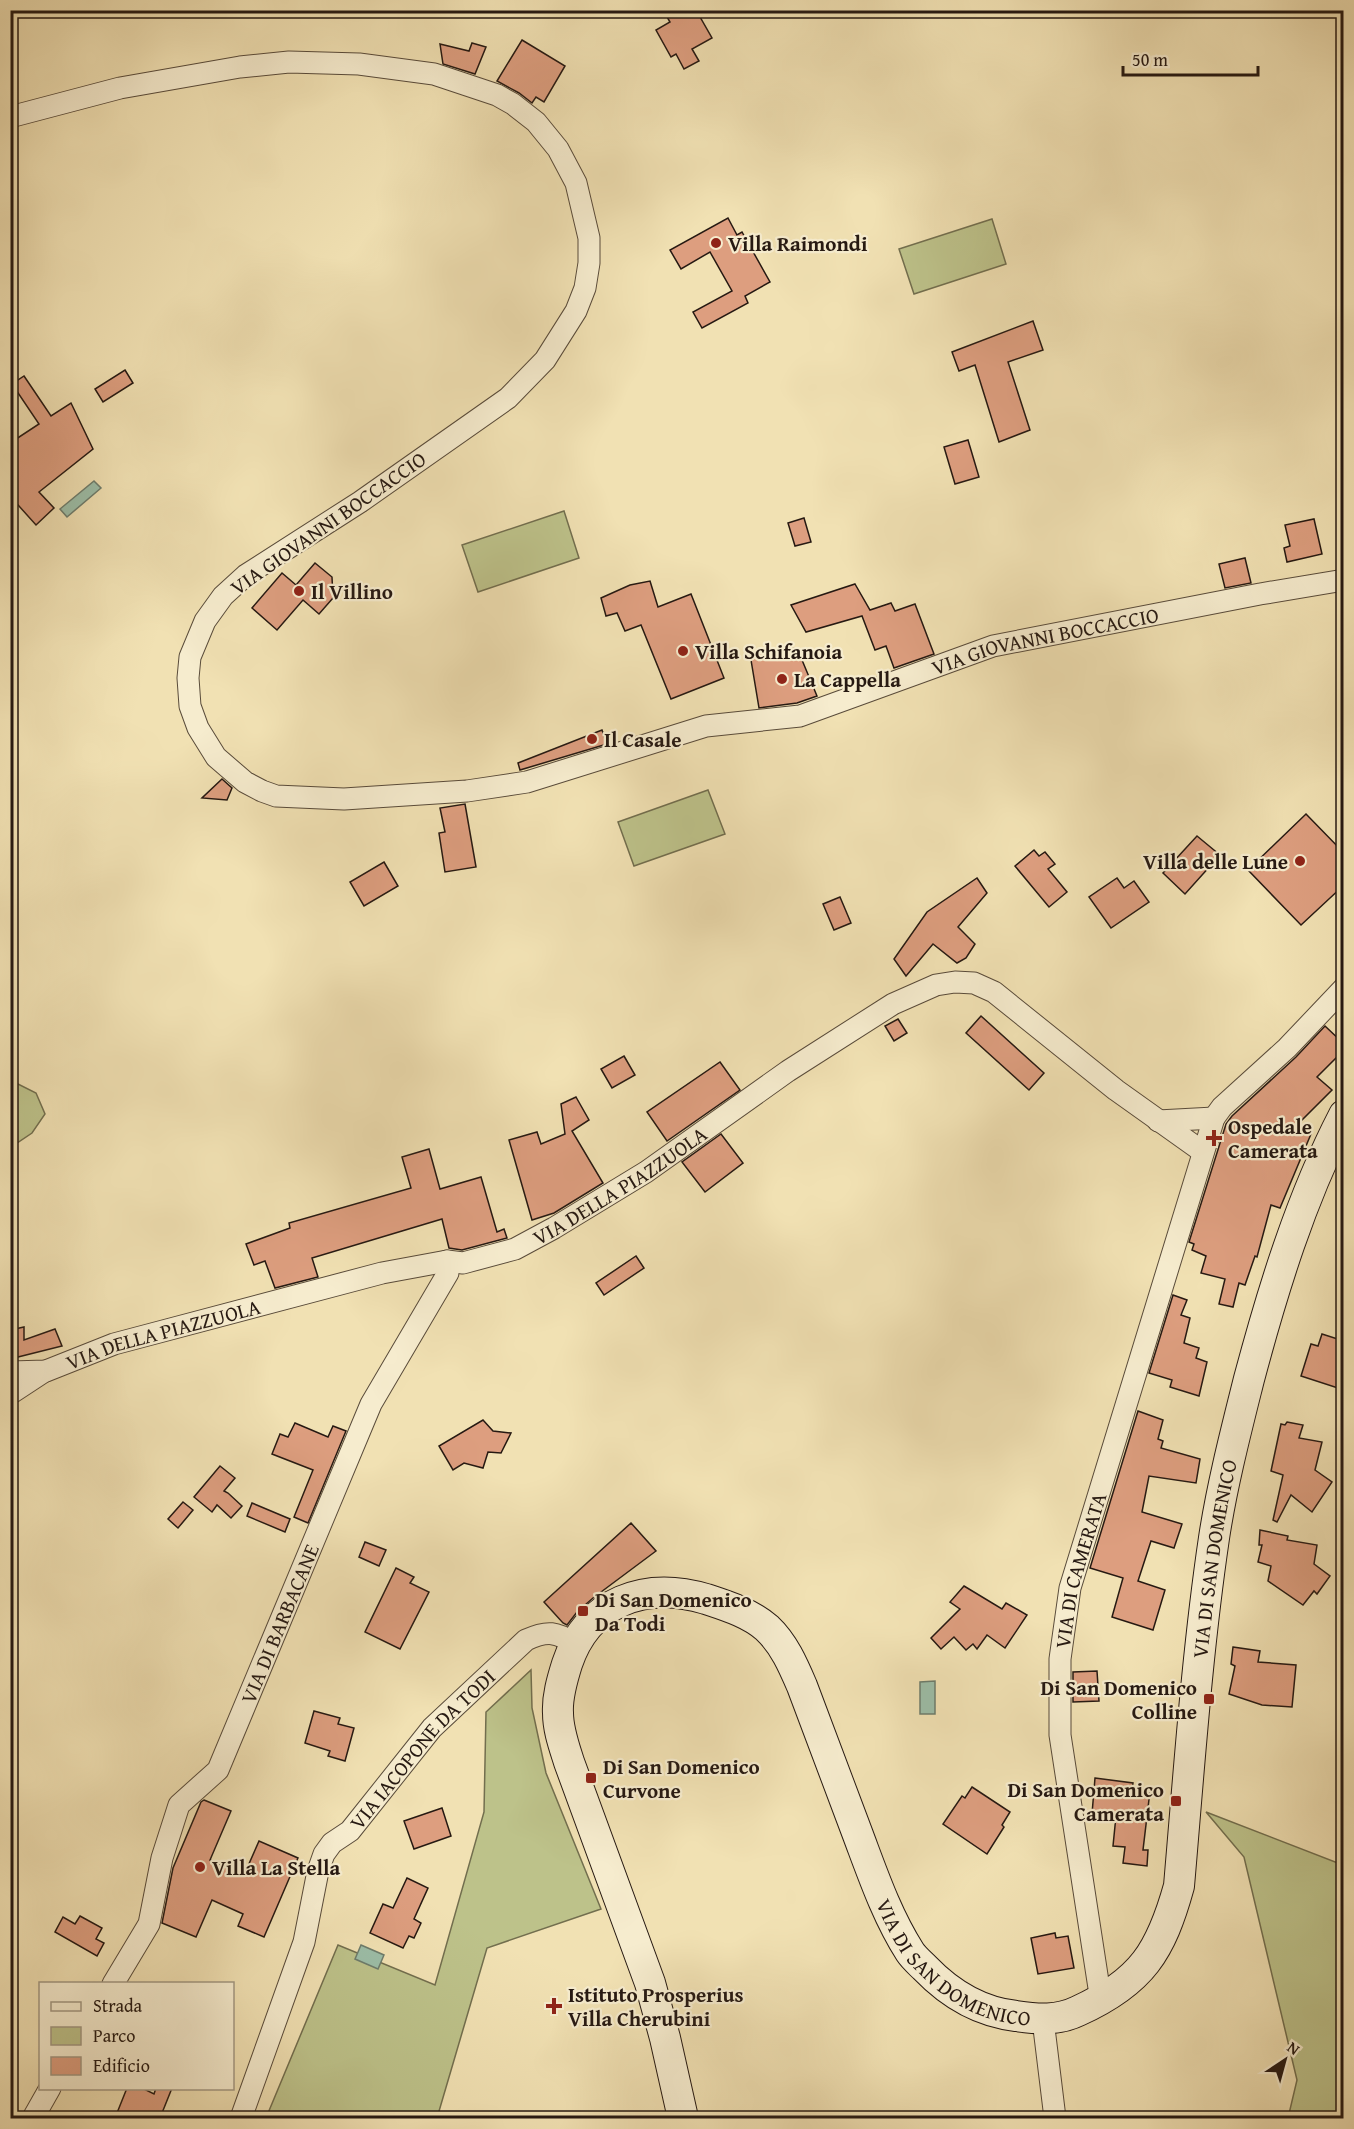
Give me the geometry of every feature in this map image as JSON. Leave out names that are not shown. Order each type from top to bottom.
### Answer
[{"type":"main road","name":"VIA DI SAN DOMENICO","points":[[683,2118],[650,1983],[569,1762],[559,1726],[561,1684],[582,1632],[608,1608],[636,1596],[674,1592],[695,1596],[743,1612],[767,1629],[788,1654],[883,1900],[911,1953],[939,1983],[973,2004],[1001,2014],[1043,2020],[1073,2014],[1101,2001],[1134,1976],[1157,1948],[1172,1912],[1179,1886],[1198,1669],[1214,1537],[1238,1423],[1269,1304],[1300,1214],[1344,1115]]},
{"type":"street","name":"VIA GIOVANNI BOCCACCIO","points":[[10,117],[120,88],[240,67],[289,62],[358,64],[434,74],[505,99],[536,122],[558,148],[576,183],[589,238],[589,262],[585,288],[576,311],[544,360],[508,398],[360,502],[246,575],[223,596],[205,621],[190,657],[190,706],[198,728],[216,758],[245,782],[276,796],[344,799],[467,791],[527,782],[706,726],[800,716],[993,646],[1344,580]]},
{"type":"street","name":"VIA DELLA PIAZZUOLA","points":[[10,1371],[46,1371],[114,1344],[382,1273],[447,1261],[463,1263],[515,1249],[646,1172],[788,1071],[893,1004],[936,985],[955,982],[974,983],[994,992],[1116,1090],[1203,1152]]},
{"type":"street","points":[[1203,1152],[1214,1118],[1222,1107],[1287,1048],[1344,988]]},
{"type":"street","points":[[1158,1121],[1214,1118]]},
{"type":"street","name":"VIA DI CAMERATA","points":[[1101,2001],[1060,1735],[1060,1659],[1064,1622],[1070,1588],[1203,1152]]},
{"type":"street","name":"VIA DI BARBACANE","points":[[114,1982],[149,1924],[162,1858],[179,1805],[218,1770],[370,1404],[448,1273],[447,1261]]},
{"type":"street","points":[[10,1394],[46,1371]]},
{"type":"street","name":"VIA IACOPONE DA TODI","points":[[241,2118],[304,1942],[318,1870],[324,1854],[332,1843],[350,1831],[432,1728],[526,1640],[540,1634],[553,1633],[576,1644]]},
{"type":"street","points":[[1043,2020],[1055,2118]]},
{"type":"street","points":[[33,2118],[49,2090]]},
{"type":"green space","points":[[992,219],[1006,264],[914,294],[899,249]]},
{"type":"green space","points":[[564,511],[579,558],[478,592],[462,545]]},
{"type":"green space","points":[[708,790],[725,834],[634,866],[618,822]]},
{"type":"green space","points":[[10,1080],[36,1093],[45,1114],[32,1133],[11,1147]]},
{"type":"green space","points":[[531,1670],[532,1708],[546,1773],[601,1909],[487,1948],[437,2118],[266,2118],[338,1945],[435,1985],[484,1812],[486,1712]]},
{"type":"green space","points":[[1206,1812],[1343,1865],[1343,2118],[1288,2118],[1297,2080],[1244,1857]]},
{"type":"shaded area","points":[[94,481],[101,488],[67,517],[60,509]]},
{"type":"shaded area","points":[[935,1681],[935,1714],[920,1714],[920,1682]]},
{"type":"shaded area","points":[[361,1945],[384,1955],[378,1969],[355,1959]]},
{"type":"building","points":[[663,10],[696,10],[712,38],[692,49],[699,61],[684,69],[676,54],[671,57],[656,30],[670,22]]},
{"type":"building","points":[[522,40],[565,66],[544,102],[536,97],[532,103],[497,81]]},
{"type":"building","points":[[472,43],[486,47],[475,74],[443,64],[440,44],[469,51]]},
{"type":"building","points":[[728,218],[737,235],[742,232],[770,282],[745,296],[748,303],[702,328],[693,312],[732,291],[710,252],[681,269],[670,250]]},
{"type":"building","points":[[1033,321],[1043,350],[1008,362],[1030,430],[999,442],[975,365],[959,371],[952,352]]},
{"type":"building","points":[[125,370],[133,383],[103,402],[95,389]]},
{"type":"building","points":[[24,376],[51,416],[71,403],[93,449],[39,492],[54,508],[36,525],[10,496],[10,443],[39,424],[12,384]]},
{"type":"building","points":[[968,440],[979,477],[955,484],[944,447]]},
{"type":"building","points":[[804,518],[811,542],[795,546],[788,523]]},
{"type":"building","points":[[1314,519],[1322,554],[1287,562],[1284,548],[1290,546],[1285,525]]},
{"type":"building","points":[[1245,558],[1251,583],[1225,588],[1219,564]]},
{"type":"building","name":"Il Villino","points":[[315,563],[332,577],[333,598],[319,614],[303,600],[277,630],[252,608],[282,573],[296,585]]},
{"type":"building","name":"Villa Schifanoia","points":[[650,581],[658,607],[691,594],[724,678],[671,699],[641,625],[625,631],[617,613],[606,616],[601,598],[630,585]]},
{"type":"building","points":[[855,584],[870,610],[891,603],[895,611],[915,604],[934,654],[894,668],[886,646],[875,650],[862,616],[806,632],[791,605]]},
{"type":"building","name":"La Cappella","points":[[797,648],[817,696],[797,703],[759,708],[750,654]]},
{"type":"building","points":[[602,730],[607,744],[520,770],[518,763]]},
{"type":"building","points":[[222,779],[232,788],[227,800],[202,798]]},
{"type":"building","points":[[465,804],[476,867],[445,872],[439,833],[445,832],[440,808]]},
{"type":"building","name":"Villa delle Lune","points":[[1306,814],[1344,853],[1344,885],[1301,925],[1248,870]]},
{"type":"building","points":[[1197,836],[1220,855],[1185,894],[1163,873]]},
{"type":"building","points":[[1034,850],[1039,856],[1045,852],[1055,864],[1048,869],[1067,892],[1049,907],[1015,866]]},
{"type":"building","points":[[384,862],[398,886],[364,906],[350,882]]},
{"type":"building","points":[[977,878],[987,893],[958,927],[975,944],[966,958],[957,963],[933,944],[906,976],[894,959],[927,912]]},
{"type":"building","points":[[1117,878],[1124,888],[1134,881],[1149,902],[1111,928],[1089,897]]},
{"type":"building","points":[[840,897],[851,923],[834,930],[823,904]]},
{"type":"building","points":[[981,1016],[1044,1073],[1029,1090],[966,1033]]},
{"type":"building","points":[[898,1019],[907,1033],[894,1041],[885,1026]]},
{"type":"building","points":[[1325,1026],[1344,1044],[1344,1050],[1317,1077],[1332,1090],[1299,1123],[1311,1134],[1280,1208],[1271,1205],[1257,1257],[1255,1256],[1245,1285],[1239,1283],[1233,1307],[1219,1304],[1225,1279],[1201,1273],[1206,1256],[1192,1250],[1194,1244],[1189,1242],[1226,1124]]},
{"type":"building","points":[[624,1056],[635,1075],[612,1088],[601,1069]]},
{"type":"building","points":[[720,1062],[740,1090],[667,1141],[647,1112]]},
{"type":"building","points":[[576,1097],[589,1120],[572,1131],[603,1183],[554,1213],[532,1220],[509,1140],[537,1132],[541,1144],[565,1134],[561,1104]]},
{"type":"building","points":[[721,1134],[743,1163],[705,1192],[682,1162]]},
{"type":"building","points":[[429,1149],[440,1189],[481,1177],[497,1232],[504,1229],[507,1238],[462,1250],[449,1248],[442,1219],[312,1258],[318,1277],[275,1288],[265,1261],[254,1265],[246,1244],[290,1228],[289,1223],[411,1188],[402,1157]]},
{"type":"building","points":[[636,1256],[644,1268],[604,1295],[596,1283]]},
{"type":"building","points":[[1173,1295],[1187,1300],[1181,1315],[1190,1318],[1184,1343],[1199,1348],[1196,1358],[1207,1362],[1199,1396],[1170,1387],[1172,1380],[1149,1373]]},
{"type":"building","points":[[24,1327],[24,1340],[55,1329],[62,1346],[10,1359],[10,1330]]},
{"type":"building","points":[[1322,1334],[1344,1341],[1344,1390],[1301,1376],[1311,1344],[1318,1346]]},
{"type":"building","points":[[1138,1411],[1163,1420],[1158,1439],[1163,1441],[1161,1448],[1200,1459],[1196,1483],[1149,1476],[1142,1512],[1182,1524],[1174,1548],[1151,1541],[1138,1581],[1165,1590],[1153,1630],[1112,1617],[1123,1578],[1090,1568]]},
{"type":"building","points":[[483,1420],[493,1431],[511,1433],[501,1453],[488,1452],[483,1468],[464,1463],[453,1470],[439,1446]]},
{"type":"building","points":[[1287,1422],[1303,1425],[1299,1438],[1322,1442],[1315,1470],[1332,1482],[1312,1512],[1291,1495],[1277,1522],[1273,1520],[1283,1475],[1271,1471],[1281,1424],[1285,1425]]},
{"type":"building","points":[[295,1423],[328,1437],[333,1426],[346,1431],[308,1523],[294,1517],[313,1470],[272,1454],[280,1434],[288,1437]]},
{"type":"building","points":[[220,1466],[235,1478],[224,1491],[242,1506],[231,1518],[217,1505],[212,1512],[194,1497]]},
{"type":"building","points":[[183,1502],[193,1510],[178,1528],[168,1519]]},
{"type":"building","points":[[252,1503],[290,1519],[285,1532],[247,1516]]},
{"type":"building","points":[[631,1523],[656,1551],[593,1598],[577,1612],[567,1625],[563,1623],[544,1602]]},
{"type":"building","points":[[1260,1530],[1288,1536],[1287,1540],[1317,1545],[1314,1564],[1330,1576],[1317,1594],[1314,1591],[1303,1605],[1268,1581],[1271,1566],[1258,1562],[1262,1545],[1259,1545]]},
{"type":"building","points":[[365,1542],[386,1550],[379,1566],[359,1557]]},
{"type":"building","points":[[396,1568],[414,1577],[410,1583],[429,1592],[400,1649],[365,1632]]},
{"type":"building","points":[[964,1586],[1002,1609],[1006,1603],[1027,1615],[1005,1648],[987,1635],[977,1649],[973,1644],[966,1650],[954,1637],[941,1649],[931,1638],[960,1609],[950,1602]]},
{"type":"building","points":[[1233,1647],[1260,1651],[1258,1662],[1296,1665],[1292,1707],[1262,1705],[1229,1694],[1235,1666],[1231,1664]]},
{"type":"building","points":[[1097,1671],[1099,1701],[1073,1702],[1073,1672]]},
{"type":"building","points":[[314,1711],[340,1718],[338,1724],[354,1728],[345,1761],[328,1756],[330,1751],[305,1743]]},
{"type":"building","points":[[1095,1778],[1133,1783],[1132,1790],[1150,1791],[1143,1850],[1148,1850],[1147,1866],[1123,1863],[1125,1847],[1113,1846],[1116,1816],[1092,1814]]},
{"type":"building","points":[[972,1787],[1010,1812],[1002,1825],[1004,1827],[987,1854],[943,1824],[962,1796],[965,1798]]},
{"type":"building","name":"Villa La Stella","points":[[204,1800],[231,1811],[210,1860],[244,1875],[259,1841],[298,1858],[264,1937],[238,1926],[243,1914],[212,1900],[196,1937],[162,1923],[173,1868],[201,1802]]},
{"type":"building","points":[[442,1808],[451,1836],[414,1849],[404,1821]]},
{"type":"building","points":[[407,1878],[428,1888],[414,1919],[421,1923],[414,1938],[409,1936],[403,1948],[370,1933],[383,1904],[393,1908]]},
{"type":"building","points":[[80,1916],[102,1928],[96,1939],[104,1943],[97,1956],[55,1932],[63,1917],[75,1924]]},
{"type":"building","points":[[1055,1933],[1056,1938],[1068,1936],[1074,1968],[1038,1974],[1031,1938]]},
{"type":"building","points":[[126,2090],[146,2090],[154,2094],[155,2090],[171,2090],[160,2118],[115,2118]]},
{"type":"place","name":"Villa Raimondi","points":[[716,243]]},
{"type":"place","name":"Il Villino","points":[[299,591]]},
{"type":"place","name":"Villa Schifanoia","points":[[683,651]]},
{"type":"place","name":"La Cappella","points":[[782,679]]},
{"type":"place","name":"Il Casale","points":[[592,739]]},
{"type":"place","name":"Villa delle Lune","points":[[1300,861]]},
{"type":"place","name":"Ospedale Camerata","points":[[1214,1138]]},
{"type":"place","name":"Di San Domenico Da Todi","points":[[583,1611]]},
{"type":"place","name":"Di San Domenico Colline","points":[[1209,1699]]},
{"type":"place","name":"Di San Domenico Curvone","points":[[591,1778]]},
{"type":"place","name":"Di San Domenico Camerata","points":[[1176,1801]]},
{"type":"place","name":"Villa La Stella","points":[[200,1867]]},
{"type":"place","name":"Istituto Prosperius Villa Cherubini","points":[[554,2006]]}]
